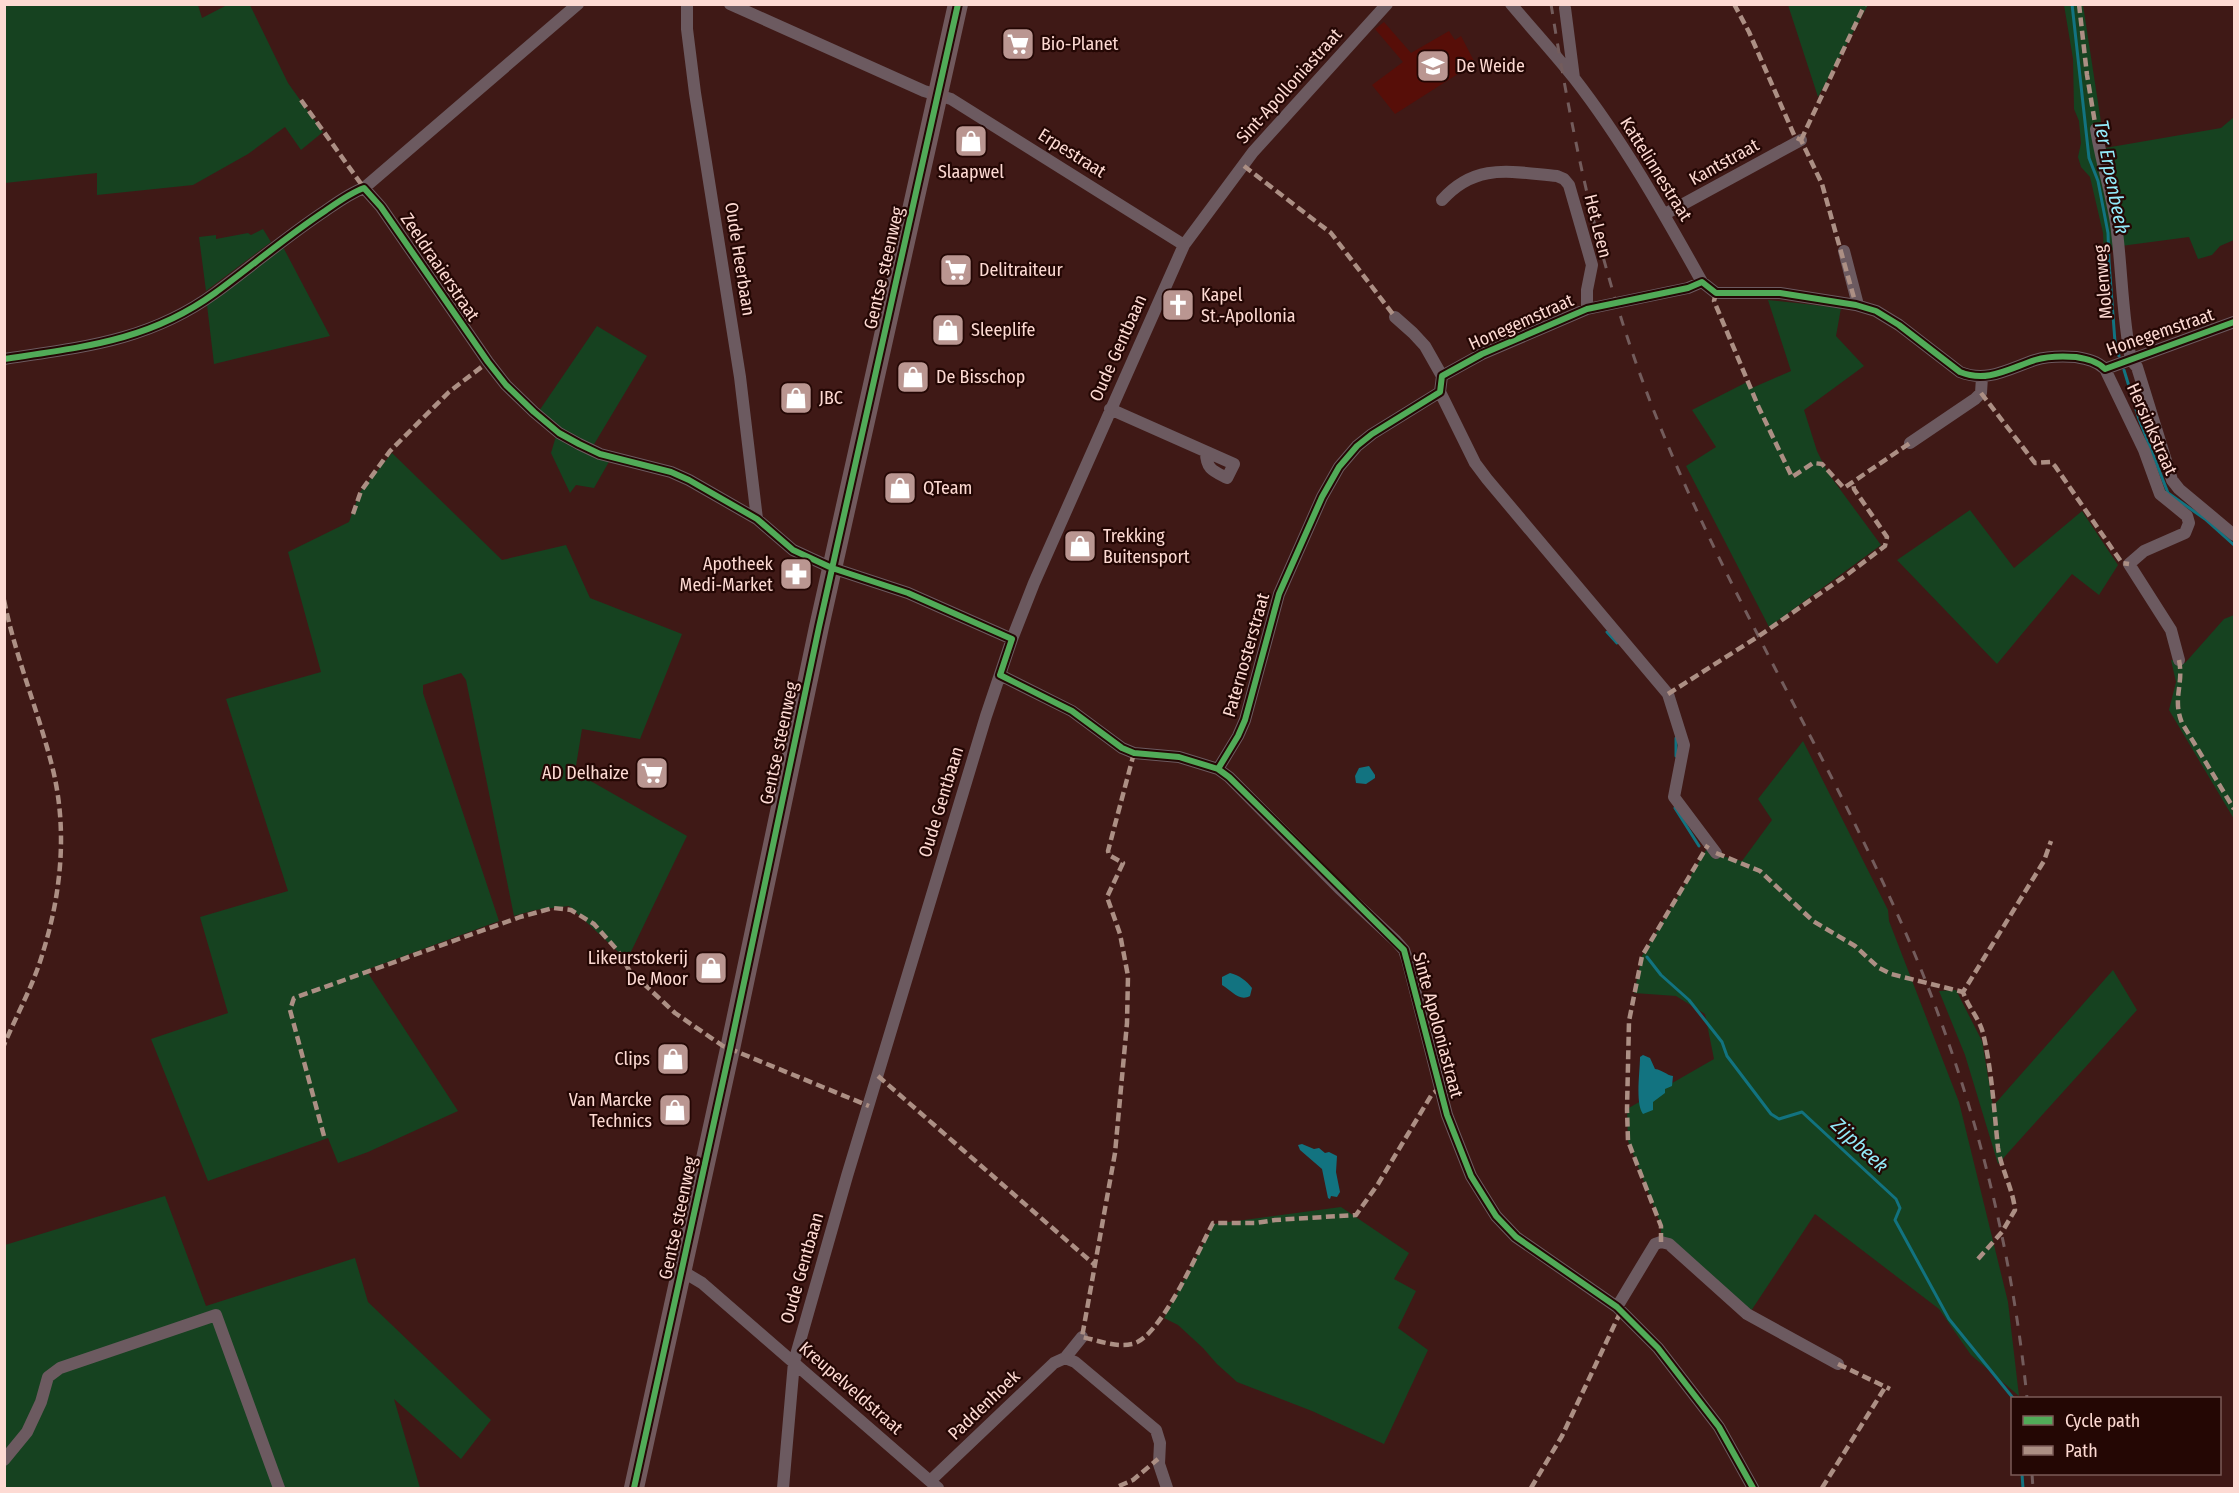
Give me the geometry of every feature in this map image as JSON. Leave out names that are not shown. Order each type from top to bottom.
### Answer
[{"type":"main road","name":"Gentse steenweg","points":[[634,1488],[832,568],[958,4]]},
{"type":"street","points":[[4,359],[96,345],[167,323],[215,293],[310,220],[353,192],[364,188],[578,4]]},
{"type":"street","name":"Oude Heerbaan","points":[[687,4],[687,29],[695,93],[740,377],[756,519]]},
{"type":"street","name":"Erpestraat","points":[[730,4],[924,91],[951,99],[1184,245]]},
{"type":"street","name":"Sint-Apolloniastraat","points":[[1244,166],[1276,126],[1387,4]]},
{"type":"street","name":"Kattelinnestraat","points":[[1511,4],[1574,78],[1606,123],[1665,214],[1702,282]]},
{"type":"street","name":"Kattelinnestraat","points":[[1565,8],[1574,78]]},
{"type":"street","name":"Molenweg","points":[[2096,129],[2116,226],[2122,305],[2131,360],[2137,367],[2172,480],[2179,489],[2235,535]]},
{"type":"street","name":"Kantstraat","points":[[1665,214],[1801,140]]},
{"type":"street","name":"Oude Gentbaan","points":[[783,1488],[794,1362],[847,1176],[986,716],[1012,639],[1034,583],[1184,245],[1244,166]]},
{"type":"street","name":"Het Leen","points":[[1442,200],[1454,187],[1482,172],[1496,170],[1557,176],[1564,179],[1569,185],[1592,265],[1587,290],[1587,309]]},
{"type":"street","name":"Zeeldraaierstraat","points":[[364,188],[381,207],[483,357],[506,385],[559,433],[600,454],[671,472],[689,480],[756,519],[794,550],[832,568]]},
{"type":"street","points":[[1845,251],[1858,305]]},
{"type":"street","points":[[1702,282],[1716,293],[1780,293],[1858,305],[1876,311],[1899,325],[1960,372],[1982,377],[1981,393],[1975,399],[1910,443]]},
{"type":"street","name":"Honegemstraat","points":[[1442,376],[1482,354],[1587,309],[1689,288],[1702,282]]},
{"type":"street","points":[[1395,317],[1425,346],[1442,376],[1440,392],[1475,463],[1668,694],[1684,746],[1674,797],[1712,849]]},
{"type":"street","name":"Honegemstraat","points":[[1982,377],[1994,376],[2051,356],[2087,358],[2100,363],[2105,369],[2235,322]]},
{"type":"street","name":"Hersinkstraat","points":[[2105,369],[2144,450],[2160,494],[2187,516],[2189,523],[2185,532],[2144,551],[2129,564],[2171,630],[2179,660]]},
{"type":"street","name":"Paternosterstraat","points":[[1218,769],[1245,720],[1279,594],[1322,496],[1346,457],[1364,440],[1440,392]]},
{"type":"street","points":[[1110,409],[1206,452]]},
{"type":"street","points":[[832,568],[908,593],[1012,639]]},
{"type":"street","name":"Sinte Apoloniastraat","points":[[1000,675],[1072,711],[1122,748],[1134,753],[1168,754],[1218,769],[1229,777],[1404,950],[1447,1115],[1472,1176],[1496,1216],[1516,1237],[1617,1307],[1658,1348],[1703,1404],[1730,1445],[1753,1488]]},
{"type":"street","points":[[1617,1307],[1655,1244],[1661,1242],[1669,1244],[1747,1314],[1838,1364]]},
{"type":"street","name":"Kreupelveldstraat","points":[[682,1271],[702,1283],[934,1485]]},
{"type":"street","points":[[4,1460],[27,1432],[41,1402],[48,1377],[60,1368],[216,1315],[279,1488]]},
{"type":"street","name":"Paddenhoek","points":[[934,1485],[1054,1363],[1065,1358],[1082,1337]]},
{"type":"street","points":[[1065,1358],[1075,1362],[1156,1430],[1160,1443],[1159,1464],[1167,1488]]},
{"type":"shaded area","name":"De Weide","points":[[1384,22],[1411,53],[1449,31],[1455,40],[1461,36],[1475,63],[1395,114],[1372,85],[1403,62],[1375,29]]},
{"type":"green space","points":[[4,5],[198,5],[202,18],[227,5],[250,5],[288,83],[323,132],[301,150],[285,127],[248,154],[193,185],[97,195],[97,173],[5,183]]},
{"type":"green space","points":[[1788,5],[1868,5],[1818,97]]},
{"type":"green space","points":[[2064,5],[2083,5],[2105,148],[2221,128],[2234,117],[2234,240],[2220,246],[2212,255],[2198,259],[2189,237],[2121,246],[2104,254],[2103,233],[2090,177],[2081,167],[2078,157],[2081,143],[2079,121],[2074,109],[2073,59]]},
{"type":"green space","points":[[263,229],[271,242],[206,291],[199,237],[216,235],[216,239],[248,233],[251,235]]},
{"type":"green space","points":[[283,247],[330,336],[214,364],[207,305]]},
{"type":"green space","points":[[1768,300],[1841,308],[1836,336],[1864,366],[1804,410],[1817,451],[1828,473],[1881,545],[1769,627],[1686,466],[1716,447],[1692,410],[1749,381],[1752,388],[1791,371]]},
{"type":"green space","points":[[597,326],[647,356],[593,446],[558,426],[539,411]]},
{"type":"green space","points":[[556,436],[610,460],[594,488],[576,485],[570,493],[551,453]]},
{"type":"green space","points":[[392,453],[502,560],[566,545],[590,598],[682,634],[640,739],[582,729],[575,772],[687,836],[627,960],[569,906],[535,910],[514,916],[466,680],[461,673],[423,685],[423,693],[499,921],[366,970],[458,1111],[368,1152],[338,1163],[328,1138],[208,1181],[151,1039],[228,1013],[200,917],[288,891],[226,699],[321,672],[288,552],[349,522],[360,492]]},
{"type":"green space","points":[[1970,510],[2014,568],[2082,511],[2118,565],[2099,595],[2072,574],[1997,664],[1897,560]]},
{"type":"green space","points":[[2234,615],[2234,819],[2169,710],[2176,682],[2171,660],[2185,663],[2224,619]]},
{"type":"green space","points":[[1803,741],[1888,910],[1889,921],[1959,1102],[2008,1302],[2019,1396],[1971,1355],[1939,1309],[1815,1214],[1749,1314],[1661,1242],[1661,1225],[1628,1141],[1627,1109],[1714,1059],[1705,1014],[1676,996],[1634,993],[1642,956],[1706,850],[1742,861],[1772,820],[1758,799]]},
{"type":"green space","points":[[2113,970],[2137,1010],[1998,1164],[1965,1055],[1939,991],[1956,990],[1982,1041],[1993,1106]]},
{"type":"green space","points":[[165,1196],[206,1306],[355,1258],[368,1302],[491,1420],[461,1459],[394,1399],[420,1488],[5,1488],[5,1245]]},
{"type":"green space","points":[[1341,1207],[1409,1253],[1394,1279],[1416,1291],[1398,1328],[1428,1350],[1384,1444],[1312,1411],[1237,1382],[1178,1325],[1164,1318],[1214,1224]]},
{"type":"water","points":[[1369,766],[1375,778],[1366,784],[1356,783],[1355,776],[1359,768]]},
{"type":"water","points":[[1230,973],[1250,985],[1252,988],[1250,996],[1242,998],[1222,985],[1222,977]]},
{"type":"water","points":[[1643,1055],[1650,1058],[1655,1069],[1673,1076],[1672,1086],[1665,1089],[1665,1093],[1653,1102],[1653,1110],[1643,1114],[1639,1103],[1638,1087],[1640,1057]]},
{"type":"water","points":[[1302,1144],[1337,1156],[1336,1172],[1340,1192],[1337,1197],[1328,1198],[1322,1169],[1300,1150],[1298,1145]]},
{"type":"waterway","name":"Ter Erpenbeek","points":[[2072,4],[2089,158],[2098,181],[2108,233],[2115,342],[2119,356]]},
{"type":"waterway","name":"Zijpbeek","points":[[1091,41],[1094,48]]},
{"type":"waterway","name":"Ter Erpenbeek","points":[[2124,370],[2139,419],[2168,493],[2205,519],[2234,545]]},
{"type":"waterway","name":"Zijpbeek","points":[[1607,632],[1617,643]]},
{"type":"waterway","name":"Zijpbeek","points":[[1676,738],[1676,756]]},
{"type":"waterway","name":"Zijpbeek","points":[[1675,808],[1699,846]]},
{"type":"waterway","name":"Zijpbeek","points":[[1647,957],[1661,975],[1689,1000],[1722,1042],[1727,1056],[1771,1114],[1779,1119],[1802,1112],[1896,1199],[1900,1208],[1895,1220],[1949,1319],[2012,1397]]},
{"type":"waterway","name":"Zijpbeek","points":[[2022,1475],[2023,1488]]},
{"type":"railway","points":[[1551,4],[1570,115],[1594,223],[1643,383],[1690,497],[1718,556],[1839,792],[1896,911],[1944,1029],[1964,1089],[1997,1211],[2019,1335],[2027,1397]]},
{"type":"railway","points":[[2032,1475],[2033,1488]]},
{"type":"marked path","points":[[1734,4],[1749,32],[1795,137],[1801,140],[1822,184],[1856,305]]},
{"type":"marked path","points":[[1801,140],[1865,4]]},
{"type":"marked path","points":[[2079,4],[2096,129]]},
{"type":"marked path","points":[[301,100],[364,188]]},
{"type":"marked path","points":[[1244,166],[1331,233],[1395,317]]},
{"type":"marked path","points":[[1716,293],[1714,301],[1759,408],[1792,477],[1813,463],[1822,464],[1844,488],[1910,443]]},
{"type":"marked path","points":[[353,514],[361,491],[390,451],[449,392],[488,362]]},
{"type":"marked path","points":[[1981,393],[2035,463],[2051,462],[2055,466],[2122,563],[2129,564]]},
{"type":"marked path","points":[[1668,694],[1759,636],[1885,546],[1887,537],[1854,489],[1853,482]]},
{"type":"marked path","points":[[4,600],[14,641],[51,762],[60,810],[61,834],[55,905],[43,952],[35,976],[4,1045]]},
{"type":"marked path","points":[[2179,660],[2178,706],[2182,723],[2234,809]]},
{"type":"marked path","points":[[1134,753],[1108,851],[1109,855],[1123,863],[1107,897],[1120,934],[1128,976],[1127,1023],[1115,1153],[1082,1337],[1120,1345],[1132,1344],[1143,1338],[1154,1327],[1178,1291],[1213,1223],[1256,1223],[1356,1215],[1378,1184],[1432,1094],[1439,1089]]},
{"type":"marked path","points":[[1978,1259],[2002,1232],[2015,1210],[1998,1148],[1991,1076],[1983,1033],[1963,992],[2044,861],[2051,841]]},
{"type":"marked path","points":[[1661,1242],[1661,1226],[1628,1141],[1629,1021],[1642,956],[1708,845]]},
{"type":"marked path","points":[[1716,853],[1760,871],[1813,921],[1855,946],[1879,968],[1891,974],[1963,992]]},
{"type":"marked path","points":[[324,1136],[290,1010],[294,998],[520,917],[553,908],[571,910],[594,924],[618,951],[629,970],[675,1013],[723,1046],[869,1106]]},
{"type":"marked path","points":[[878,1076],[1096,1266]]},
{"type":"marked path","points":[[1531,1488],[1562,1436],[1621,1311]]},
{"type":"marked path","points":[[1838,1364],[1890,1389]]},
{"type":"marked path","points":[[1822,1488],[1886,1386]]},
{"type":"marked path","points":[[1119,1486],[1133,1480],[1158,1459]]},
{"type":"cycle path","points":[[634,1488],[819,627],[958,4]]},
{"type":"cycle path","points":[[4,359],[88,346],[140,332],[165,322],[215,293],[311,221],[344,198],[364,188],[381,207],[506,385],[559,433],[600,454],[671,472],[689,480],[757,519],[793,550],[832,568],[908,593],[1012,639],[1000,675],[1072,711],[1122,748],[1134,753],[1179,757],[1218,769],[1229,777],[1404,950],[1447,1115],[1471,1176],[1496,1216],[1516,1237],[1617,1307],[1658,1348],[1719,1427],[1753,1488]]},
{"type":"cycle path","points":[[1218,769],[1245,720],[1279,594],[1322,497],[1339,467],[1357,446],[1372,434],[1440,392],[1442,376],[1482,354],[1587,309],[1688,288],[1702,282],[1716,293],[1780,293],[1856,305],[1876,311],[1899,325],[1960,372],[1979,376],[1998,374],[2035,360],[2055,357],[2076,357],[2095,362],[2105,369],[2234,322]]},
{"type":"place","name":"Bio-Planet","points":[[1018,44]]},
{"type":"place","name":"De Weide","points":[[1433,66]]},
{"type":"place","name":"Slaapwel","points":[[971,141]]},
{"type":"place","name":"Delitraiteur","points":[[956,270]]},
{"type":"place","name":"Kapel St.-Apollonia","points":[[1178,305]]},
{"type":"place","name":"Sleeplife","points":[[948,330]]},
{"type":"place","name":"De Bisschop","points":[[913,377]]},
{"type":"place","name":"JBC","points":[[796,398]]},
{"type":"place","name":"QTeam","points":[[900,488]]},
{"type":"place","name":"Trekking Buitensport","points":[[1080,546]]},
{"type":"place","name":"Apotheek Medi-Market","points":[[796,574]]},
{"type":"place","name":"AD Delhaize","points":[[652,773]]},
{"type":"place","name":"Likeurstokerij De Moor","points":[[711,968]]},
{"type":"place","name":"Clips","points":[[673,1059]]},
{"type":"place","name":"Van Marcke Technics","points":[[675,1110]]}]
